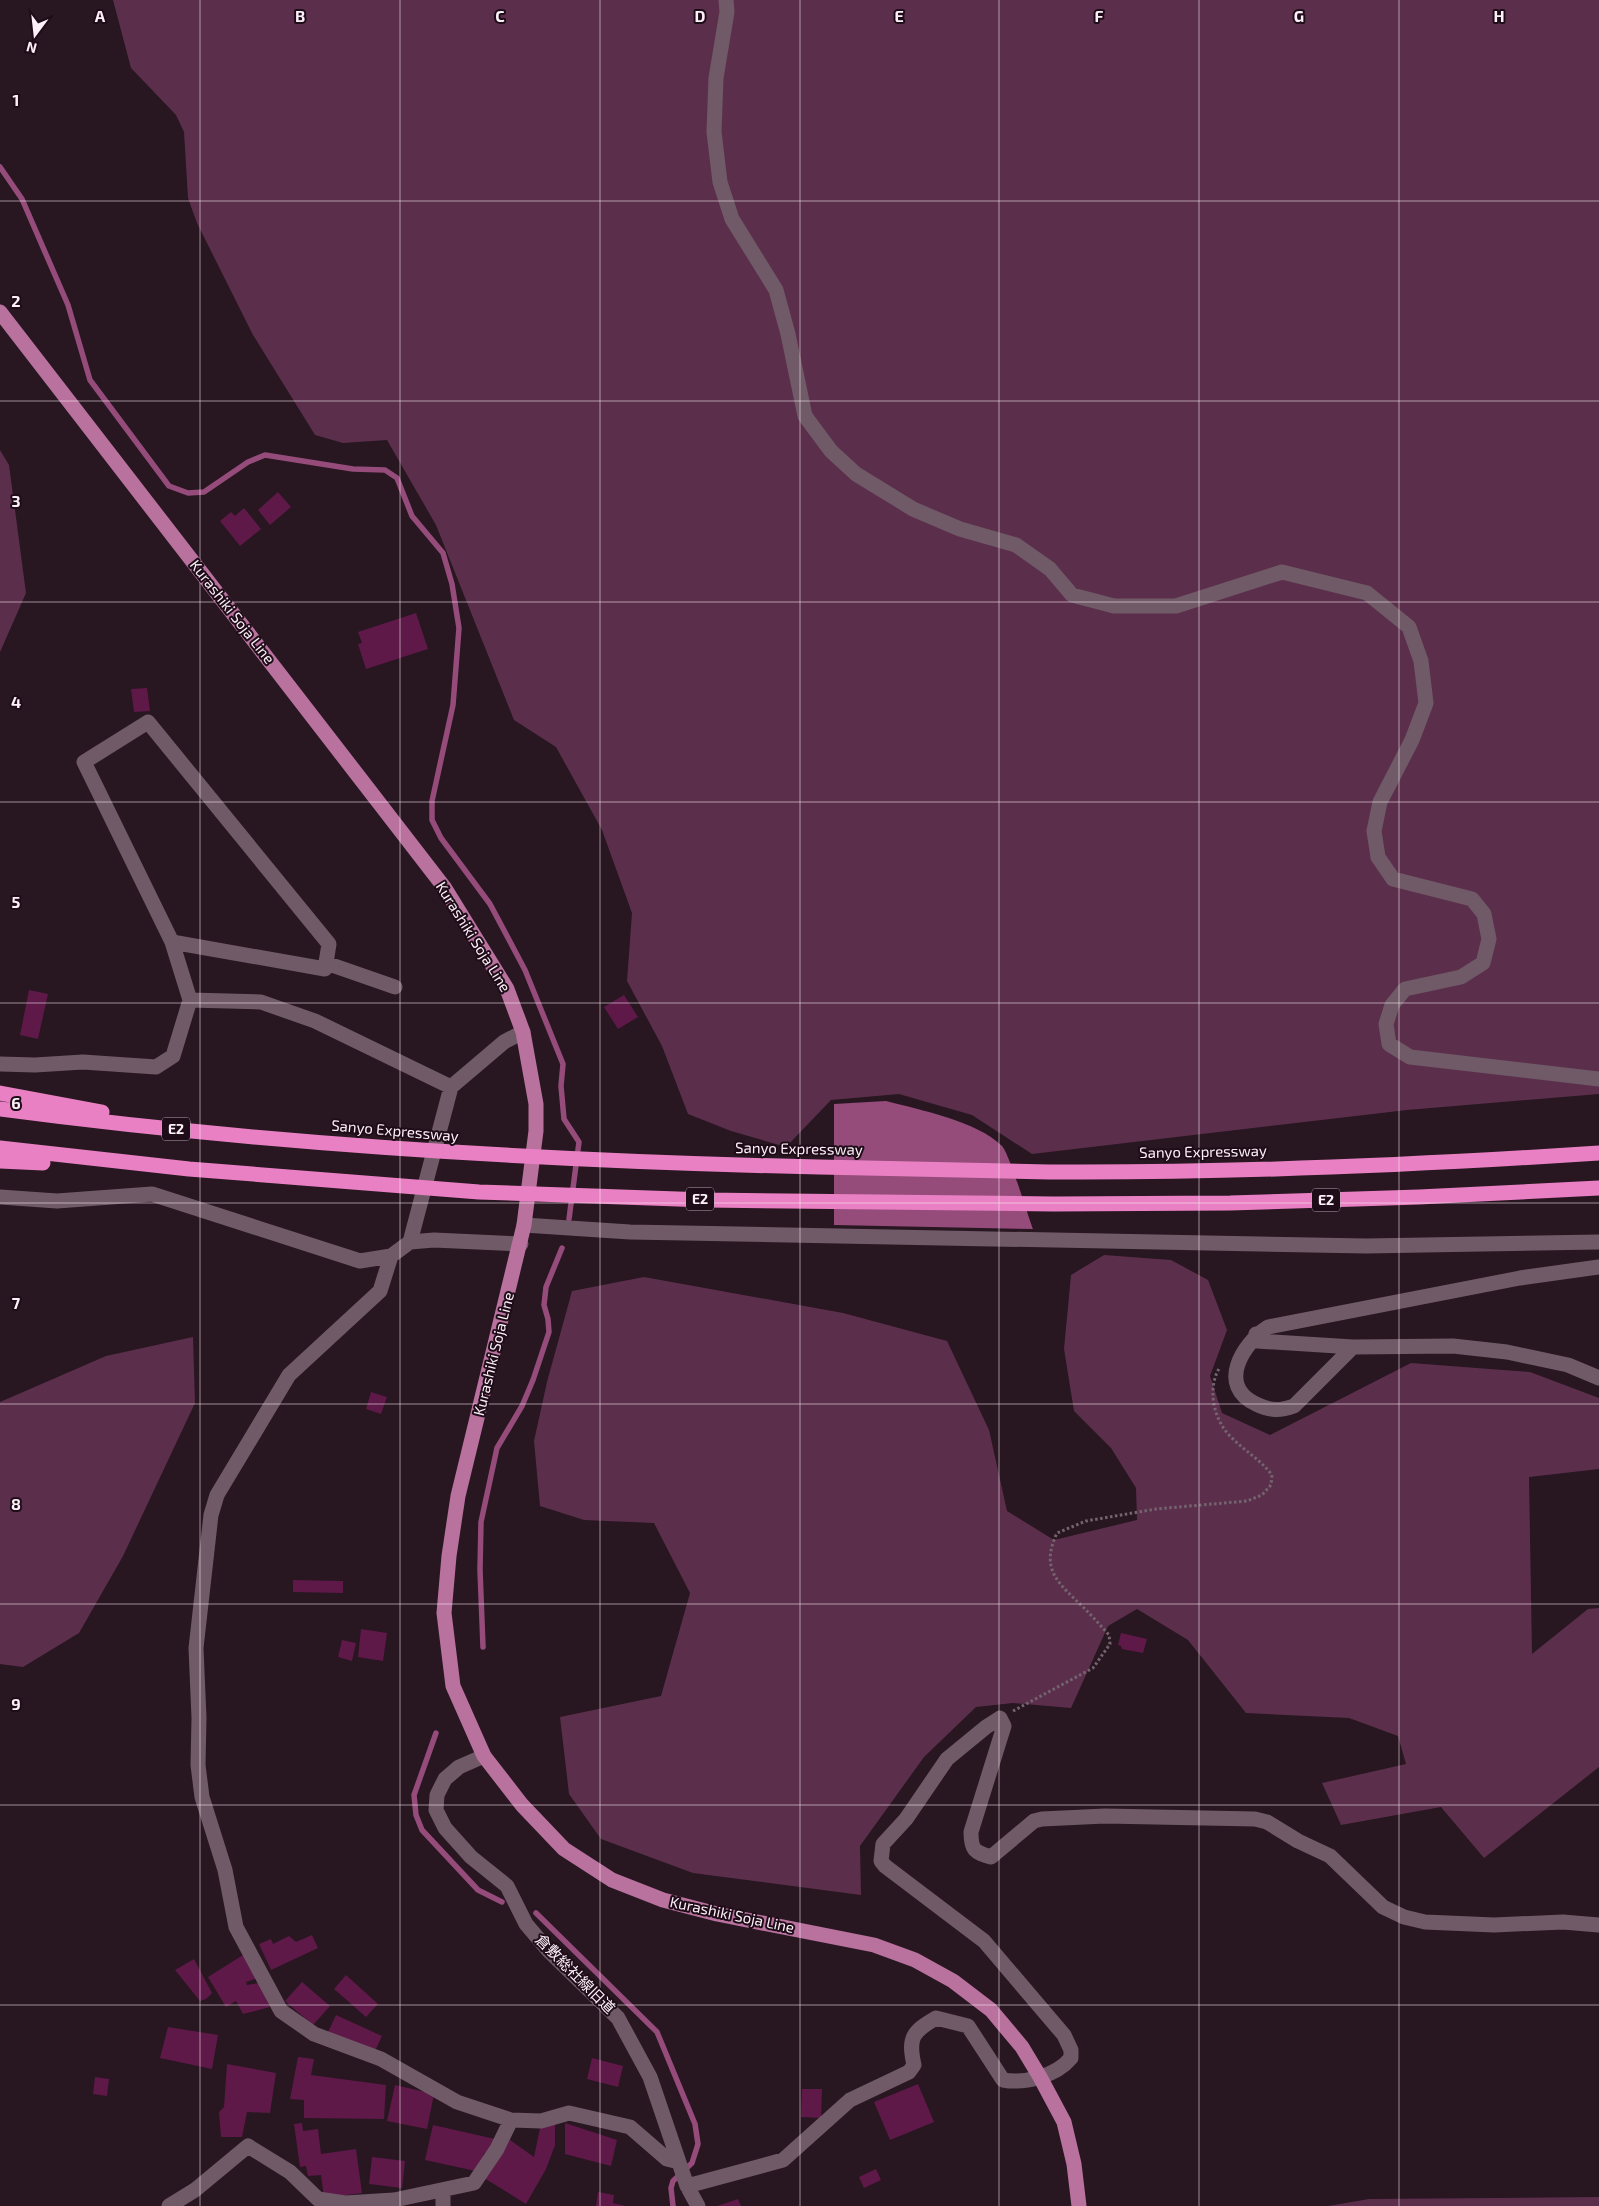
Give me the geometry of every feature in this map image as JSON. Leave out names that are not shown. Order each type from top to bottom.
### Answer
[{"type":"highway","points":[[0,1093],[195,1130]]},
{"type":"highway","name":"Sanyo Expressway","points":[[0,1109],[353,1145],[484,1155],[711,1164],[1054,1172],[1417,1163],[1599,1153]]},
{"type":"highway","name":"E2","points":[[0,1148],[189,1169],[479,1192],[696,1199],[1053,1204],[1240,1203],[1599,1188]]},
{"type":"highway","points":[[0,1161],[189,1169]]},
{"type":"main road","name":"Kurashiki Soja Line","points":[[0,312],[444,886],[507,989],[523,1032],[536,1104],[536,1131],[524,1225],[521,1244],[458,1496],[449,1556],[444,1613],[453,1686],[484,1756],[522,1805],[564,1849],[612,1880],[663,1900],[717,1914],[874,1945],[915,1960],[953,1981],[991,2010],[1022,2047],[1040,2077],[1064,2122],[1074,2164],[1079,2206]]},
{"type":"street","points":[[726,0],[727,12],[716,78],[714,132],[720,182],[732,219],[776,290],[806,416],[831,451],[856,474],[913,509],[960,528],[1016,545],[1050,569],[1072,595],[1114,606],[1176,606],[1282,572],[1367,593],[1409,627],[1421,661],[1426,703],[1412,740],[1380,802],[1374,831],[1378,857],[1393,880],[1472,899],[1484,914],[1490,940],[1483,963],[1461,977],[1405,989],[1392,1005],[1386,1024],[1389,1044],[1410,1057],[1599,1079]]},
{"type":"street","points":[[0,1064],[35,1065],[83,1062],[156,1067],[173,1056],[190,1000],[172,942],[84,762],[148,722],[329,944],[325,969],[172,942]]},
{"type":"street","points":[[326,963],[395,987]]},
{"type":"street","points":[[190,1000],[261,1002],[315,1021],[452,1087]]},
{"type":"street","points":[[410,1242],[452,1087],[504,1042],[523,1032]]},
{"type":"street","points":[[0,1196],[57,1201],[152,1194],[360,1261],[391,1256],[410,1242],[434,1240],[521,1244]]},
{"type":"street","points":[[524,1225],[640,1232],[1347,1246],[1599,1242]]},
{"type":"street","points":[[391,1256],[380,1291],[289,1375],[217,1495],[211,1515],[196,1648],[199,1718],[198,1765],[202,1798],[224,1870],[236,1927],[281,2011],[314,2034],[382,2059],[457,2102],[511,2120],[541,2121],[569,2113],[630,2127],[683,2173],[783,2160],[850,2100],[909,2072],[914,2065],[910,2048],[912,2038],[920,2027],[936,2018],[968,2026],[1003,2080],[1014,2082],[1040,2077],[1067,2063],[1071,2058],[1071,2050],[1064,2035],[984,1941],[881,1861],[883,1844],[906,1819],[947,1759],[986,1726],[1000,1718],[1004,1726],[971,1832],[971,1845],[978,1853],[990,1857],[1034,1821],[1042,1819],[1105,1816],[1255,1820],[1267,1822],[1298,1841],[1330,1856],[1383,1907],[1404,1917],[1425,1922],[1494,1925],[1564,1922],[1599,1925]]},
{"type":"street","points":[[1352,1347],[1294,1406],[1282,1410],[1266,1409],[1242,1394],[1236,1382],[1236,1369],[1244,1350],[1256,1334],[1268,1327],[1520,1278],[1599,1267]]},
{"type":"street","points":[[1256,1334],[1257,1341],[1352,1347],[1453,1346],[1507,1352],[1568,1365],[1599,1378]]},
{"type":"street","name":"倉敷総社線旧道","points":[[484,1756],[459,1767],[444,1780],[437,1795],[436,1810],[445,1828],[471,1857],[507,1886],[526,1924],[548,1950],[618,2018],[650,2077],[683,2173],[698,2206]]},
{"type":"street","points":[[168,2206],[195,2190],[248,2146],[290,2172],[318,2199],[345,2203],[394,2200],[474,2183],[497,2149],[511,2120]]},
{"type":"street","points":[[443,2190],[443,2206]]},
{"type":"path","points":[[1000,1718],[1093,1668],[1110,1644],[1109,1635],[1057,1581],[1050,1564],[1051,1546],[1057,1533],[1086,1521],[1156,1509],[1247,1501],[1262,1495],[1271,1485],[1272,1475],[1265,1465],[1229,1435],[1219,1422],[1213,1397],[1214,1376],[1222,1364]]},
{"type":"shaded area","points":[[113,0],[1599,0],[1599,1094],[1407,1110],[1032,1154],[972,1115],[899,1094],[831,1100],[786,1147],[731,1131],[688,1114],[662,1046],[627,981],[632,913],[602,830],[556,747],[514,720],[436,525],[387,440],[343,443],[315,435],[253,335],[197,223],[188,198],[184,132],[176,115],[131,68]]},
{"type":"shaded area","points":[[0,450],[9,465],[26,593],[0,652]]},
{"type":"shaded area","points":[[886,1101],[963,1123],[991,1137],[1002,1146],[1014,1172],[1033,1229],[834,1225],[834,1104]]},
{"type":"shaded area","points":[[1104,1255],[1171,1260],[1208,1280],[1227,1330],[1210,1376],[1222,1413],[1270,1435],[1411,1363],[1530,1372],[1599,1398],[1599,1469],[1529,1477],[1532,1654],[1588,1609],[1599,1608],[1599,1767],[1484,1858],[1441,1807],[1341,1825],[1322,1783],[1406,1764],[1398,1736],[1349,1718],[1246,1713],[1188,1640],[1137,1609],[1108,1626],[1071,1708],[1013,1703],[976,1707],[924,1757],[860,1846],[861,1895],[693,1873],[601,1839],[569,1794],[560,1717],[661,1696],[690,1593],[654,1523],[584,1520],[540,1506],[534,1441],[547,1382],[572,1291],[644,1277],[843,1313],[947,1341],[989,1430],[1007,1511],[1054,1540],[1137,1520],[1136,1488],[1111,1448],[1074,1411],[1064,1349],[1071,1275]]},
{"type":"shaded area","points":[[193,1337],[195,1403],[123,1556],[79,1633],[23,1667],[0,1664],[0,1402],[106,1356]]},
{"type":"shaded area","points":[[1599,2197],[1599,2206],[1328,2206],[1369,2199]]},
{"type":"building","points":[[278,492],[291,507],[270,525],[258,510]]},
{"type":"building","points":[[244,508],[261,529],[240,546],[220,521],[231,512],[235,516]]},
{"type":"building","points":[[416,613],[428,649],[366,669],[358,644],[362,643],[358,632]]},
{"type":"building","points":[[147,688],[150,711],[134,712],[131,689]]},
{"type":"building","points":[[29,990],[48,994],[38,1039],[20,1035]]},
{"type":"building","points":[[624,995],[638,1017],[618,1029],[604,1007]]},
{"type":"building","points":[[371,1392],[387,1397],[381,1414],[366,1409]]},
{"type":"building","points":[[293,1580],[343,1581],[343,1593],[293,1592]]},
{"type":"building","points":[[361,1629],[387,1633],[383,1661],[358,1657]]},
{"type":"building","points":[[1121,1633],[1147,1639],[1143,1653],[1122,1649],[1118,1645]]},
{"type":"building","points":[[342,1640],[356,1643],[352,1661],[338,1657]]},
{"type":"building","points":[[312,1935],[318,1948],[271,1970],[259,1944],[271,1939],[273,1944],[289,1936],[296,1942]]},
{"type":"building","points":[[243,1955],[258,1978],[246,1982],[247,1985],[259,1983],[270,2007],[243,2014],[236,2001],[226,2007],[208,1977]]},
{"type":"building","points":[[194,1959],[212,1993],[206,1999],[200,2001],[175,1970]]},
{"type":"building","points":[[346,1975],[378,2004],[366,2017],[334,1989]]},
{"type":"building","points":[[302,1982],[330,2006],[313,2025],[285,2001]]},
{"type":"building","points":[[336,2015],[382,2036],[374,2053],[328,2032]]},
{"type":"building","points":[[168,2027],[218,2035],[212,2069],[160,2058]]},
{"type":"building","points":[[298,2057],[314,2059],[311,2075],[386,2085],[384,2119],[304,2118],[304,2100],[290,2099]]},
{"type":"building","points":[[592,2058],[623,2066],[618,2087],[587,2079]]},
{"type":"building","points":[[227,2064],[276,2073],[270,2113],[247,2112],[242,2137],[221,2137],[219,2112],[224,2107]]},
{"type":"building","points":[[95,2077],[109,2079],[107,2096],[93,2094]]},
{"type":"building","points":[[918,2084],[934,2122],[890,2140],[874,2102]]},
{"type":"building","points":[[395,2085],[434,2094],[427,2129],[387,2121]]},
{"type":"building","points":[[802,2089],[822,2089],[821,2118],[801,2117]]},
{"type":"building","points":[[302,2123],[303,2131],[318,2129],[321,2154],[356,2149],[362,2193],[324,2198],[321,2175],[308,2176],[306,2166],[300,2167],[294,2124]]},
{"type":"building","points":[[555,2123],[555,2145],[546,2169],[526,2204],[484,2178],[510,2140],[534,2157],[540,2128]]},
{"type":"building","points":[[565,2123],[617,2140],[611,2166],[565,2154]]},
{"type":"building","points":[[433,2125],[495,2139],[492,2155],[484,2153],[480,2172],[425,2160]]},
{"type":"building","points":[[372,2157],[405,2161],[402,2188],[369,2184]]},
{"type":"building","points":[[876,2169],[881,2180],[864,2188],[859,2177]]},
{"type":"building","points":[[598,2192],[614,2195],[613,2203],[626,2206],[596,2206]]},
{"type":"building","points":[[738,2199],[741,2206],[717,2206]]},
{"type":"waterway","points":[[0,167],[22,199],[68,305],[90,380],[169,486],[188,493],[204,492],[248,462],[265,455],[353,469],[385,470],[397,478],[412,516],[443,553],[452,584],[459,628],[453,705],[432,801],[432,820],[441,838],[490,904],[525,970],[563,1064],[561,1086],[564,1119],[579,1142],[569,1219]]},
{"type":"waterway","points":[[483,1647],[480,1570],[481,1522],[497,1448],[522,1406],[549,1332],[544,1305],[546,1287],[562,1248]]},
{"type":"waterway","points":[[436,1733],[414,1795],[416,1815],[422,1830],[478,1890],[502,1902]]},
{"type":"waterway","points":[[536,1913],[657,2032],[695,2124],[698,2144],[692,2163],[673,2181],[671,2188],[673,2206]]}]
